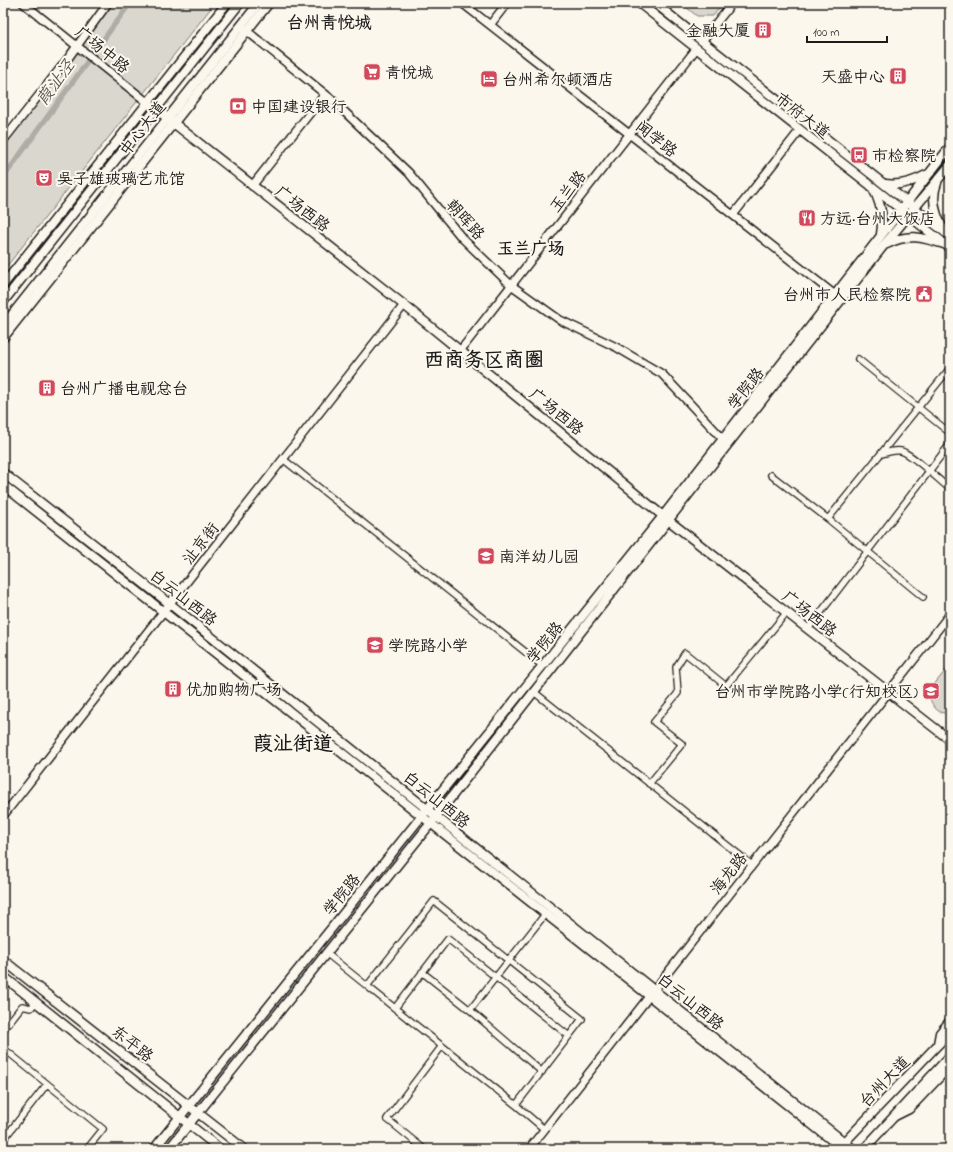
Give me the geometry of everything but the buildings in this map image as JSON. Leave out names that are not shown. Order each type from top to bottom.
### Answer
[{"type":"main road","points":[[3,285],[227,3]]},
{"type":"main road","name":"中心大道","points":[[3,302],[240,3]]},
{"type":"main road","name":"中心大道","points":[[3,326],[244,29],[259,3]]},
{"type":"main road","points":[[244,29],[269,3]]},
{"type":"main road","name":"市府大道","points":[[639,3],[947,246]]},
{"type":"main road","name":"市府大道","points":[[655,3],[948,234]]},
{"type":"main road","name":"广场西路","points":[[147,102],[404,305],[667,518],[950,740]]},
{"type":"main road","points":[[3,338],[170,121]]},
{"type":"main road","name":"学院路","points":[[154,1149],[542,666],[667,518],[723,439],[950,147]]},
{"type":"main road","name":"学院路","points":[[169,1149],[434,819],[534,692],[667,518],[950,164]]},
{"type":"main road","points":[[885,184],[892,185],[909,182],[928,174]]},
{"type":"main road","points":[[941,175],[936,185],[934,204],[936,215],[948,234]]},
{"type":"main road","points":[[872,187],[878,198],[882,215],[880,237]]},
{"type":"main road","points":[[884,245],[901,238],[911,236],[930,239],[947,246]]},
{"type":"main road","name":"白云山西路","points":[[3,473],[170,604],[425,812]]},
{"type":"main road","name":"白云山西路","points":[[3,485],[164,612],[434,819],[652,993],[841,1147],[853,1149]]},
{"type":"main road","name":"白云山西路","points":[[434,819],[546,913],[652,993]]},
{"type":"main road","name":"东平路","points":[[3,960],[244,1149]]},
{"type":"main road","name":"东平路","points":[[3,976],[220,1149]]},
{"type":"main road","points":[[938,1044],[940,1032],[950,1021]]},
{"type":"main road","name":"台州大道","points":[[841,1147],[950,1032]]},
{"type":"main road","name":"台州大道","points":[[864,1149],[950,1056]]},
{"type":"main road","points":[[894,1116],[909,1109],[950,1066]]},
{"type":"street","name":"广场中路","points":[[23,3],[147,102]]},
{"type":"street","points":[[3,141],[79,48],[108,3]]},
{"type":"street","name":"闻学路","points":[[462,3],[835,295]]},
{"type":"street","points":[[490,25],[507,3]]},
{"type":"street","points":[[702,41],[732,3]]},
{"type":"street","name":"朝晖路","points":[[244,29],[325,94],[408,173],[462,238],[511,285],[560,320],[616,347],[662,374],[723,439]]},
{"type":"street","name":"玉兰路","points":[[460,351],[696,49]]},
{"type":"street","points":[[252,186],[325,94]]},
{"type":"street","points":[[733,215],[800,130]]},
{"type":"street","name":"沚京街","points":[[3,816],[404,305]]},
{"type":"street","points":[[858,359],[950,433]]},
{"type":"street","points":[[828,518],[882,454],[950,368]]},
{"type":"street","points":[[808,629],[950,444]]},
{"type":"street","points":[[882,454],[892,450],[902,451],[950,489]]},
{"type":"street","points":[[283,459],[542,666]]},
{"type":"street","points":[[771,475],[828,518],[923,597]]},
{"type":"street","points":[[649,784],[682,744],[654,722],[678,693],[676,667],[685,653],[726,686],[787,612]]},
{"type":"street","name":"海龙路","points":[[529,1149],[950,614]]},
{"type":"street","points":[[534,692],[752,865]]},
{"type":"street","points":[[367,986],[434,902],[582,1019],[516,1105]]},
{"type":"street","points":[[470,1010],[546,913]]},
{"type":"street","points":[[395,1008],[448,939],[569,1036]]},
{"type":"street","points":[[326,953],[516,1105],[544,1130]]},
{"type":"street","points":[[422,972],[470,1010],[542,1072]]},
{"type":"street","points":[[3,1028],[22,1006],[31,1008],[36,1002]]},
{"type":"street","points":[[424,1149],[386,1119],[442,1046]]},
{"type":"street","points":[[3,1048],[103,1129],[87,1149]]},
{"type":"street","points":[[3,1140],[47,1084]]},
{"type":"shaded area","points":[[108,3],[215,3],[3,271],[3,141]]},
{"type":"shaded area","points":[[681,3],[723,3],[713,16],[697,16]]},
{"type":"shaded area","points":[[950,665],[950,713],[945,713],[935,708],[928,692]]},
{"type":"waterway","name":"葭沚泾","points":[[3,178],[130,3]]},
{"type":"place","name":"金融大厦","points":[[763,30]]},
{"type":"place","name":"青悦城","points":[[372,72]]},
{"type":"place","name":"天盛中心","points":[[898,76]]},
{"type":"place","name":"台州希尔顿酒店","points":[[489,79]]},
{"type":"place","name":"中国建设银行","points":[[238,106]]},
{"type":"place","name":"市检察院","points":[[859,155]]},
{"type":"place","name":"吴子雄玻璃艺术馆","points":[[44,178]]},
{"type":"place","name":"方远·台州大饭店","points":[[807,218]]},
{"type":"place","name":"台州市人民检察院","points":[[924,294]]},
{"type":"place","name":"台州广播电视总台","points":[[47,388]]},
{"type":"place","name":"南洋幼儿园","points":[[486,556]]},
{"type":"place","name":"学院路小学","points":[[375,645]]},
{"type":"place","name":"优加购物广场","points":[[173,689]]},
{"type":"place","name":"台州市学院路小学(行知校区)","points":[[931,691]]},
{"type":"district","name":"台州青悦城","points":[[329,22]]},
{"type":"district","name":"玉兰广场","points":[[531,248]]},
{"type":"district","name":"西商务区商圈","points":[[484,359]]},
{"type":"district","name":"葭沚街道","points":[[293,743]]}]
